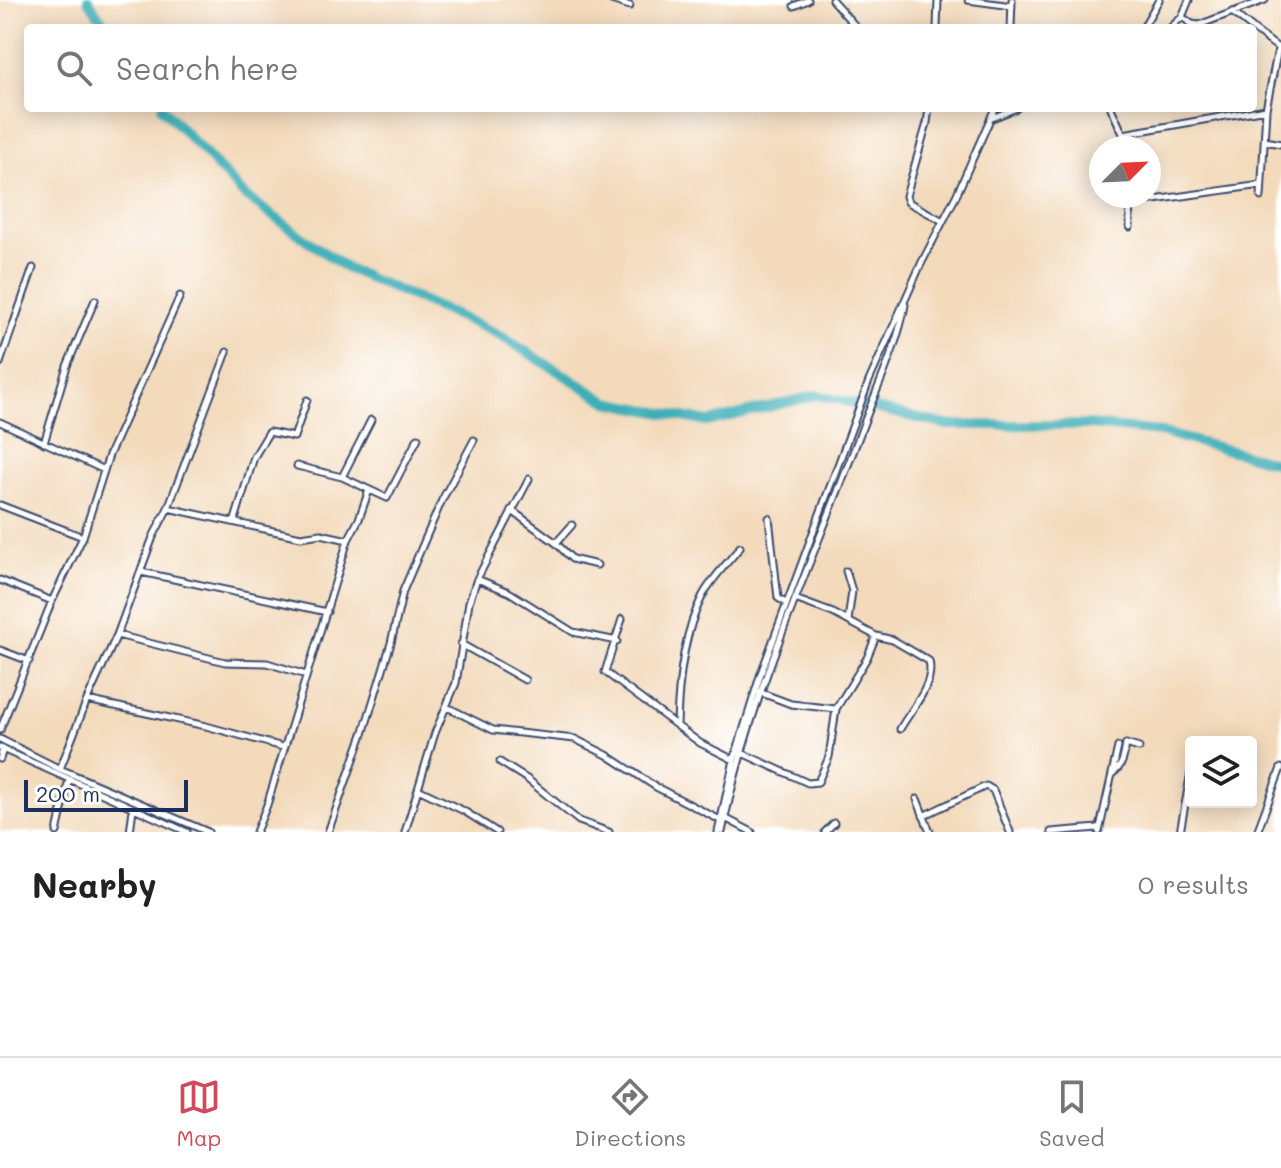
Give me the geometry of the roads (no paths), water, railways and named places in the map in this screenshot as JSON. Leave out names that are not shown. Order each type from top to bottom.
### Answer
[{"type":"street","points":[[611,0],[630,6]]},
{"type":"street","points":[[794,6],[808,0]]},
{"type":"street","points":[[832,0],[853,24]]},
{"type":"street","points":[[937,24],[938,0]]},
{"type":"street","points":[[968,0],[1012,3],[1011,24]]},
{"type":"street","points":[[1145,24],[1159,0]]},
{"type":"street","points":[[1174,24],[1182,17],[1189,0]]},
{"type":"street","points":[[1201,24],[1265,0]]},
{"type":"street","points":[[1231,12],[1247,24]]},
{"type":"street","points":[[1182,17],[1192,24]]},
{"type":"street","points":[[1257,32],[1280,49],[1270,79],[1266,109],[1261,197]]},
{"type":"street","points":[[1257,111],[1266,109]]},
{"type":"street","points":[[928,112],[906,196],[908,202],[943,221]]},
{"type":"street","points":[[720,832],[734,760],[786,603],[869,381],[993,112]]},
{"type":"street","points":[[991,118],[1007,112]]},
{"type":"street","points":[[1113,112],[1123,134],[1249,112]]},
{"type":"street","points":[[1265,141],[1281,144]]},
{"type":"street","points":[[1161,199],[1261,185]]},
{"type":"street","points":[[1130,208],[1130,227]]},
{"type":"street","points":[[0,363],[33,268]]},
{"type":"street","points":[[0,730],[52,601],[83,537],[104,470],[180,296]]},
{"type":"street","points":[[44,443],[67,366],[95,300]]},
{"type":"street","points":[[723,819],[759,692],[879,386],[901,327],[906,300]]},
{"type":"street","points":[[60,769],[117,635],[153,537],[168,508],[227,352]]},
{"type":"street","points":[[235,520],[254,457],[269,432],[294,437],[307,400]]},
{"type":"street","points":[[342,477],[371,420]]},
{"type":"street","points":[[0,422],[104,470]]},
{"type":"street","points":[[297,466],[342,477],[387,498],[418,438]]},
{"type":"street","points":[[328,832],[364,731],[403,591],[442,500],[474,440]]},
{"type":"street","points":[[405,832],[435,733],[456,683],[461,644],[477,579],[529,479]]},
{"type":"street","points":[[256,832],[348,540],[369,490]]},
{"type":"street","points":[[0,505],[83,537]]},
{"type":"street","points":[[168,508],[235,520],[301,537],[321,534],[348,540]]},
{"type":"street","points":[[511,510],[556,543],[572,559],[597,565]]},
{"type":"street","points":[[769,518],[778,598],[786,603]]},
{"type":"street","points":[[556,543],[572,525]]},
{"type":"street","points":[[677,726],[678,689],[692,622],[703,594],[740,547]]},
{"type":"street","points":[[846,571],[852,591],[848,621]]},
{"type":"street","points":[[141,572],[327,612]]},
{"type":"street","points":[[477,579],[509,592],[573,632],[617,641]]},
{"type":"street","points":[[0,580],[52,601]]},
{"type":"street","points":[[795,599],[876,636],[893,640],[929,661],[927,685],[900,729]]},
{"type":"street","points":[[622,619],[605,672],[700,743],[734,760]]},
{"type":"street","points":[[117,635],[225,662],[267,663],[306,675]]},
{"type":"street","points":[[742,753],[808,783],[818,782],[829,757],[836,709],[867,658],[876,636]]},
{"type":"street","points":[[461,644],[525,680]]},
{"type":"street","points":[[0,650],[29,661]]},
{"type":"street","points":[[759,692],[791,704],[836,709]]},
{"type":"street","points":[[87,700],[283,747]]},
{"type":"street","points":[[447,707],[493,730],[575,739],[607,755],[656,787],[752,832]]},
{"type":"street","points":[[0,739],[60,769],[208,832]]},
{"type":"street","points":[[1112,773],[1119,769],[1126,744],[1139,748]]},
{"type":"street","points":[[1051,832],[1099,830],[1118,747]]},
{"type":"street","points":[[0,759],[1,748],[187,832]]},
{"type":"street","points":[[500,762],[527,779],[579,821],[609,832]]},
{"type":"street","points":[[1257,832],[1281,768]]},
{"type":"street","points":[[57,832],[69,779]]},
{"type":"street","points":[[923,816],[986,786],[993,790],[1010,832]]},
{"type":"street","points":[[418,789],[464,811],[497,832]]},
{"type":"street","points":[[917,799],[930,832]]},
{"type":"street","points":[[1180,832],[1185,805]]},
{"type":"street","points":[[130,832],[133,809]]},
{"type":"street","points":[[825,832],[834,823]]},
{"type":"waterway","points":[[88,0],[104,24]]},
{"type":"waterway","points":[[166,112],[245,196],[346,268],[496,333],[608,402],[708,422],[817,395],[947,425],[1089,425],[1160,432],[1281,464]]}]
